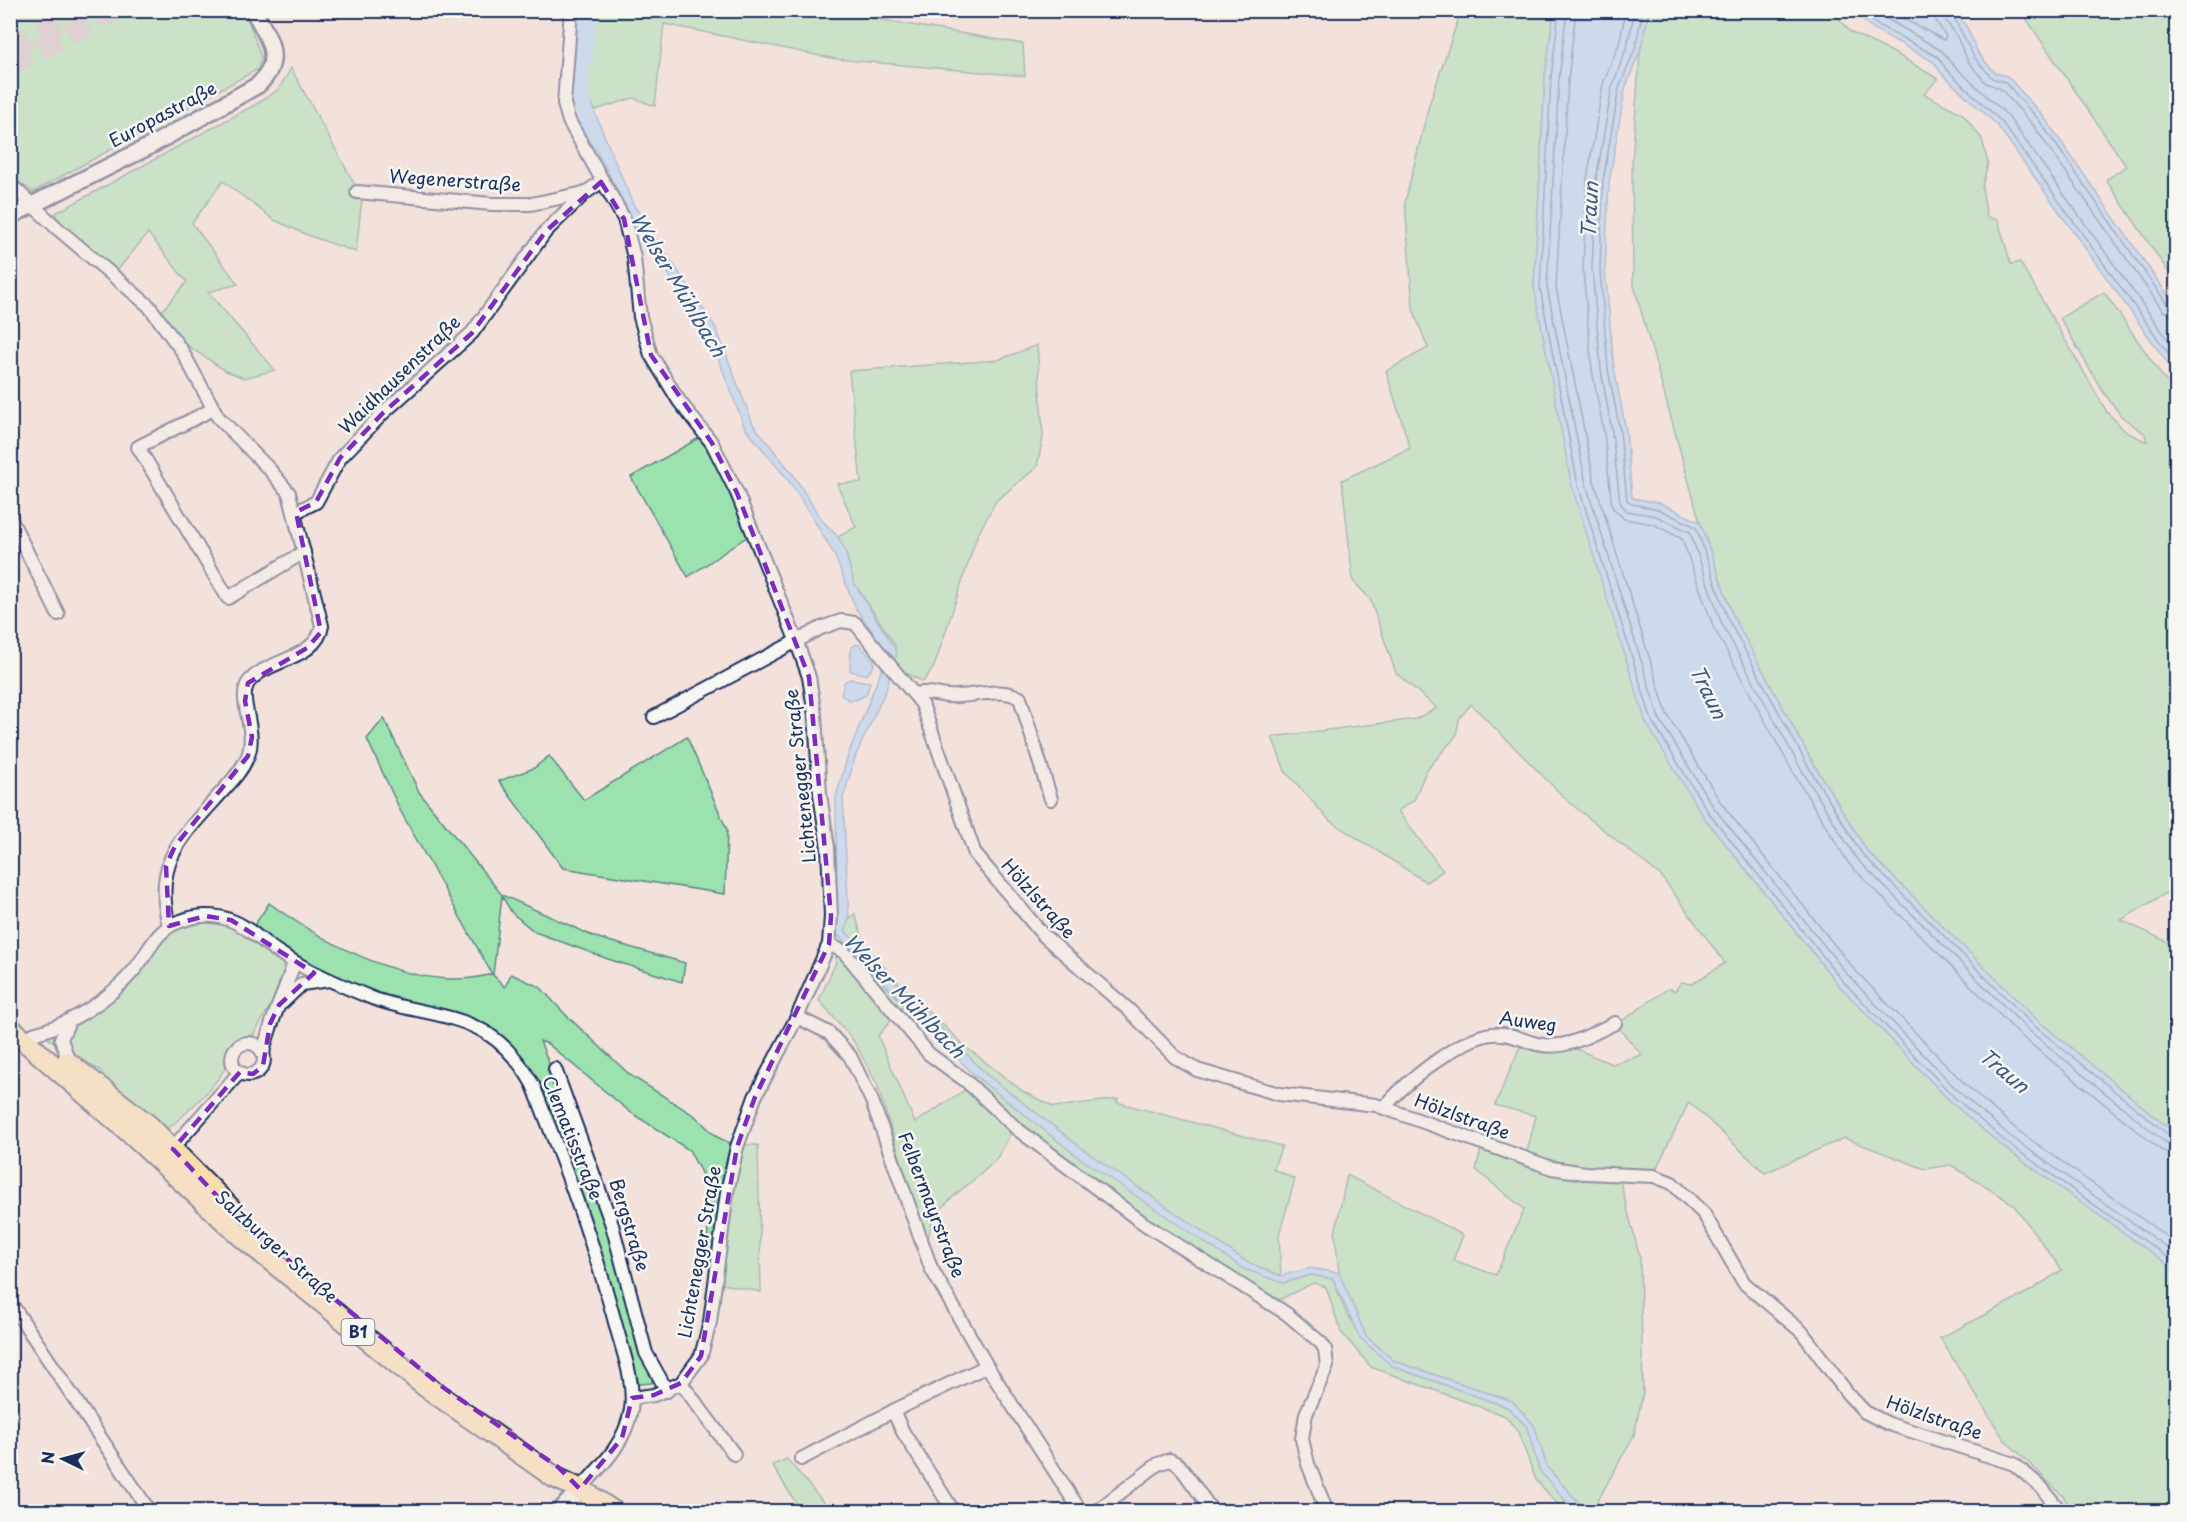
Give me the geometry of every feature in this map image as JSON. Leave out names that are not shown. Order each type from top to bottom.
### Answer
[{"type":"main road","name":"Salzburger Straße","points":[[10,1014],[70,1065],[125,1105],[166,1155]]},
{"type":"main road","name":"Salzburger Straße","points":[[10,1028],[218,1197],[305,1275],[444,1388],[558,1467],[580,1489],[614,1512]]},
{"type":"street","name":"Europastraße","points":[[10,216],[150,146],[258,85],[267,76],[272,65],[272,50],[253,10]]},
{"type":"street","name":"Lichtenegger Straße","points":[[571,10],[564,105],[569,121],[601,182],[624,219],[634,257],[640,317],[651,355],[680,401],[712,443],[738,493],[809,677],[815,715],[820,794],[828,848],[831,916],[829,945],[797,1017],[755,1097],[737,1148],[727,1192],[710,1322],[701,1356],[681,1383],[667,1390],[632,1398]]},
{"type":"street","name":"Waidhausenstraße","points":[[296,513],[315,502],[340,458],[383,412],[472,333],[546,231],[585,193],[601,182]]},
{"type":"street","points":[[10,184],[149,306],[182,351],[213,409],[224,424],[283,485],[293,502],[296,513],[321,632],[307,648],[258,673],[248,683],[245,701],[252,737],[248,756],[235,778],[182,837],[170,855],[163,889],[169,926],[157,936],[135,969],[116,988],[69,1021],[33,1034]]},
{"type":"street","name":"Wegenerstraße","points":[[357,192],[492,204],[531,204],[585,193]]},
{"type":"street","points":[[213,409],[138,447],[228,598],[304,552]]},
{"type":"street","points":[[10,518],[58,614]]},
{"type":"street","name":"Hölzlstraße","points":[[796,640],[831,624],[847,621],[855,623],[915,694],[928,716],[975,854],[1042,935],[1128,1010],[1167,1050],[1197,1070],[1279,1094],[1361,1102],[1384,1108],[1552,1168],[1585,1173],[1654,1176],[1672,1183],[1704,1214],[1744,1283],[1802,1332],[1848,1394],[1865,1412],[1889,1424],[2014,1464],[2041,1487],[2061,1512]]},
{"type":"street","points":[[654,717],[723,682],[796,640]]},
{"type":"street","points":[[915,694],[925,692],[950,696],[1004,693],[1020,698],[1051,799]]},
{"type":"street","name":"Clematisstraße","points":[[169,926],[205,916],[231,920],[299,964],[330,979],[397,1006],[472,1025],[503,1045],[525,1071],[579,1202],[626,1364],[632,1398]]},
{"type":"street","points":[[829,945],[844,952],[929,1054],[973,1087],[1017,1129],[1143,1223],[1287,1314],[1316,1336],[1325,1349],[1327,1366],[1306,1414],[1302,1439],[1308,1464],[1327,1512]]},
{"type":"street","points":[[299,964],[302,984]]},
{"type":"street","points":[[270,1023],[249,1042],[241,1044],[234,1053],[235,1067],[240,1072],[246,1075],[258,1071],[264,1059],[263,1053],[270,1023],[299,964]]},
{"type":"street","points":[[279,1005],[302,984],[330,979]]},
{"type":"street","name":"Felbermayrstraße","points":[[797,1017],[830,1033],[850,1056],[876,1111],[931,1268],[987,1366],[1081,1512]]},
{"type":"street","points":[[69,1021],[61,1039],[70,1065]]},
{"type":"street","name":"Auweg","points":[[1384,1108],[1453,1049],[1473,1038],[1503,1034],[1553,1046],[1583,1038],[1615,1023]]},
{"type":"street","points":[[249,1042],[255,1044],[263,1053]]},
{"type":"street","name":"Bergstraße","points":[[555,1069],[612,1225],[646,1353],[667,1390]]},
{"type":"street","points":[[166,1155],[240,1072]]},
{"type":"street","points":[[10,1302],[150,1512]]},
{"type":"street","points":[[801,1459],[987,1366]]},
{"type":"street","points":[[681,1383],[734,1454]]},
{"type":"street","points":[[559,1512],[613,1454],[622,1438],[632,1398]]},
{"type":"street","points":[[893,1411],[903,1432],[954,1512]]},
{"type":"street","points":[[1095,1512],[1158,1464],[1170,1460],[1179,1465],[1213,1512]]},
{"type":"highlighted area","points":[[601,182],[624,219],[651,355],[712,443],[737,493],[809,677],[831,916],[829,944],[755,1097],[737,1147],[701,1356],[681,1383],[654,1395],[632,1398],[622,1438],[580,1489],[558,1467],[444,1388],[305,1275],[218,1197],[173,1149],[240,1072],[253,1074],[263,1066],[270,1024],[279,1005],[314,973],[231,920],[205,916],[169,926],[166,866],[175,846],[248,756],[252,737],[245,701],[248,683],[307,648],[321,632],[296,512],[316,502],[340,458],[383,413],[472,333],[546,231]]},
{"type":"green space","points":[[11,10],[245,11],[261,57],[258,69],[33,192],[11,176]]},
{"type":"green space","points":[[593,11],[830,11],[1023,44],[1025,76],[836,59],[664,24],[655,106],[633,98],[595,110],[586,92]]},
{"type":"green space","points":[[1461,11],[1554,11],[1545,77],[1534,288],[1703,816],[1837,983],[1950,1101],[2002,1146],[2176,1270],[2176,1511],[2072,1511],[2063,1496],[2003,1438],[1940,1338],[2030,1291],[2062,1270],[2013,1204],[1951,1165],[1925,1169],[1844,1138],[1765,1173],[1689,1102],[1655,1171],[1619,1177],[1640,1258],[1643,1393],[1634,1435],[1592,1511],[1586,1511],[1547,1467],[1534,1425],[1512,1401],[1394,1361],[1366,1336],[1339,1273],[1335,1233],[1347,1175],[1463,1235],[1453,1260],[1496,1275],[1524,1209],[1476,1170],[1481,1148],[1524,1163],[1536,1116],[1495,1105],[1522,1042],[1553,1052],[1571,1047],[1612,1064],[1642,1055],[1616,1025],[1669,988],[1675,991],[1681,982],[1692,984],[1725,963],[1661,876],[1570,803],[1471,704],[1459,719],[1456,736],[1426,771],[1414,800],[1398,811],[1443,871],[1426,882],[1330,821],[1285,771],[1272,737],[1416,719],[1437,708],[1396,673],[1370,599],[1353,581],[1342,480],[1410,448],[1386,371],[1428,348],[1413,309],[1405,202],[1429,105]]},
{"type":"green space","points":[[1649,11],[1833,11],[1850,32],[1898,55],[1938,79],[1924,94],[1963,114],[1982,139],[1988,163],[1982,187],[1987,217],[1998,220],[2011,264],[2020,262],[2107,412],[2126,432],[2147,442],[2145,434],[2121,416],[2102,390],[2060,318],[2104,292],[2176,396],[2176,887],[2121,920],[2168,942],[2176,950],[2176,1134],[2036,1019],[1867,851],[1813,763],[1733,616],[1700,522],[1633,282],[1632,163],[1640,51]]},
{"type":"green space","points":[[2021,11],[2176,11],[2176,283],[2106,180],[2126,166]]},
{"type":"green space","points":[[291,68],[362,198],[356,252],[310,236],[274,220],[223,181],[192,223],[238,284],[208,292],[275,370],[244,378],[226,371],[183,343],[160,313],[187,282],[148,233],[117,271],[75,238],[54,214],[258,103],[278,90]]},
{"type":"green space","points":[[1037,345],[1043,437],[1037,467],[996,501],[977,536],[934,667],[923,682],[893,666],[895,645],[854,583],[845,550],[838,537],[856,527],[837,484],[861,482],[849,371],[998,360]]},
{"type":"green space","points":[[699,438],[722,465],[748,536],[688,577],[631,477]]},
{"type":"green space","points":[[384,718],[419,792],[502,895],[595,937],[685,963],[682,982],[608,959],[535,932],[512,913],[502,896],[493,975],[505,987],[511,974],[540,987],[565,1014],[630,1075],[695,1116],[717,1137],[734,1145],[713,1269],[706,1264],[710,1190],[689,1150],[630,1112],[548,1044],[540,1041],[609,1225],[620,1263],[638,1346],[651,1373],[652,1383],[639,1384],[609,1279],[575,1176],[524,1060],[502,1037],[487,1029],[386,997],[340,978],[295,955],[254,926],[269,903],[318,935],[375,962],[405,972],[435,978],[464,979],[492,974],[401,812],[367,739]]},
{"type":"green space","points":[[687,737],[727,830],[725,894],[563,868],[499,781],[534,768],[549,756],[584,800]]},
{"type":"green space","points":[[855,914],[865,946],[896,980],[967,1048],[1024,1092],[1054,1107],[1118,1099],[1116,1102],[1282,1146],[1273,1169],[1295,1179],[1279,1235],[1281,1276],[1247,1262],[1084,1150],[987,1075],[845,931],[849,918]]},
{"type":"green space","points":[[220,921],[241,930],[281,961],[285,973],[281,988],[252,1037],[240,1038],[233,1043],[229,1048],[225,1068],[221,1075],[189,1110],[166,1130],[107,1082],[101,1071],[44,1036],[92,1014],[166,936],[189,922]]},
{"type":"green space","points":[[837,934],[904,1005],[878,1036],[915,1123],[971,1086],[973,1074],[1077,1156],[1184,1227],[1283,1283],[1311,1275],[1333,1279],[1347,1315],[1392,1366],[1507,1407],[1527,1427],[1539,1470],[1575,1511],[1564,1511],[1536,1480],[1518,1432],[1505,1416],[1371,1367],[1341,1332],[1326,1287],[1313,1283],[1275,1302],[1154,1225],[1014,1121],[1008,1140],[1000,1154],[980,1175],[957,1193],[935,1217],[927,1244],[877,1084],[853,1040],[819,1000],[836,962]]},
{"type":"green space","points":[[744,1145],[758,1145],[761,1292],[722,1284],[737,1169]]},
{"type":"green space","points":[[787,1459],[831,1511],[801,1511],[772,1465]]},
{"type":"water","points":[[588,11],[593,11],[586,92],[633,204],[716,328],[753,424],[794,476],[821,519],[838,537],[845,550],[854,583],[897,652],[886,690],[856,755],[843,798],[849,918],[845,931],[987,1075],[1084,1150],[1247,1262],[1281,1276],[1310,1268],[1339,1273],[1366,1336],[1394,1361],[1512,1401],[1534,1425],[1547,1467],[1586,1511],[1575,1511],[1539,1470],[1527,1427],[1507,1407],[1392,1366],[1360,1338],[1333,1279],[1311,1275],[1283,1283],[1244,1269],[1077,1156],[973,1074],[837,934],[836,797],[848,755],[888,653],[856,609],[834,554],[814,520],[789,481],[745,428],[708,332],[636,226],[594,146],[579,92]]},
{"type":"water","name":"Traun","points":[[1554,11],[1649,11],[1640,51],[1625,89],[1609,182],[1605,269],[1614,368],[1626,430],[1632,498],[1660,503],[1700,522],[1733,616],[1813,763],[1867,851],[2036,1019],[2176,1134],[2176,1270],[2002,1146],[1950,1101],[1837,983],[1703,816],[1646,723],[1572,487],[1534,288],[1545,77]]},
{"type":"water","points":[[1852,11],[1955,11],[1968,29],[1978,53],[1995,73],[2007,76],[2044,117],[2176,307],[2176,375],[1997,125],[1941,73],[1934,62],[1872,28]]},
{"type":"water","points":[[858,644],[874,660],[874,666],[867,675],[850,671],[851,647]]},
{"type":"water","points":[[851,679],[870,682],[866,695],[850,700],[841,694],[845,681]]},
{"type":"waterway","name":"Welser Mühlbach","points":[[588,10],[579,92],[593,139]]},
{"type":"tunnel","points":[[10,48],[81,10]]},
{"type":"tunnel","points":[[10,65],[114,10]]}]
